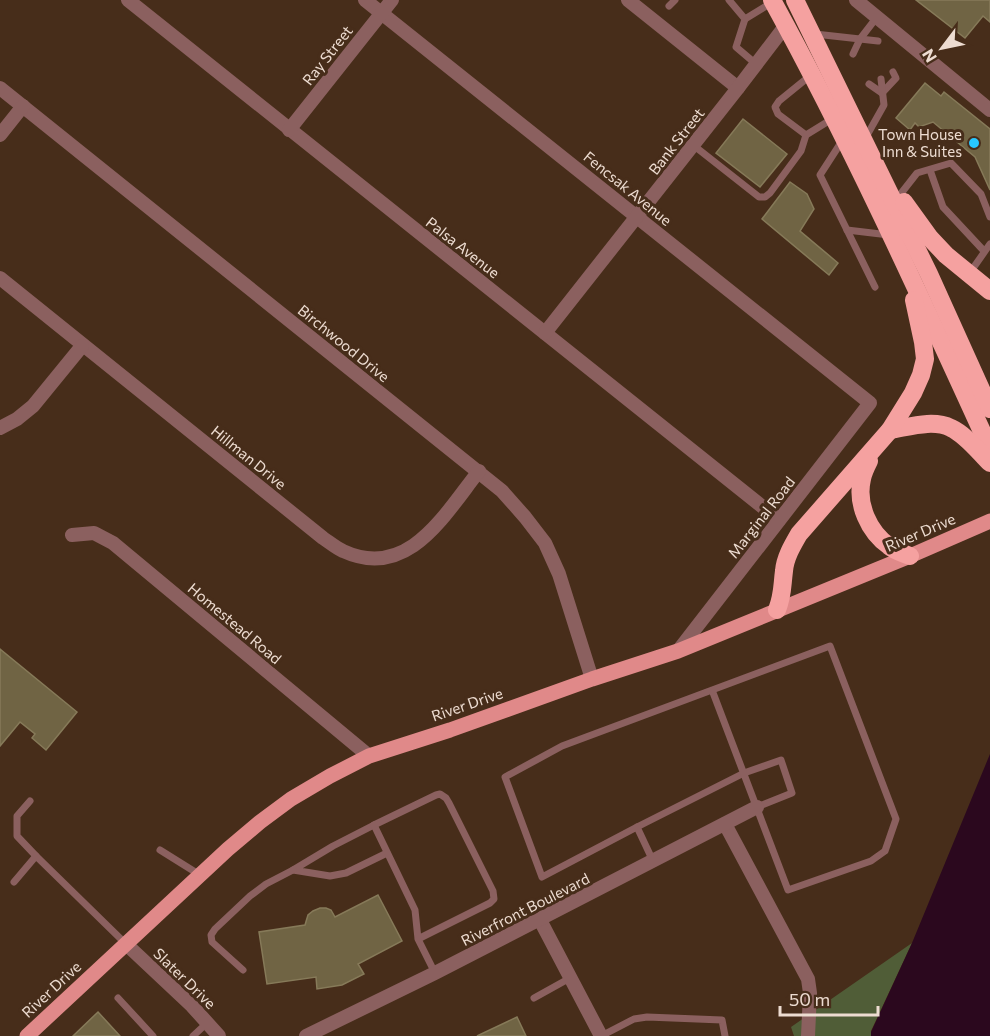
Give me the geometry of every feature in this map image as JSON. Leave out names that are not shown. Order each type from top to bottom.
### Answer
[{"type":"highway","points":[[773,1],[834,118],[908,269],[990,449]]},
{"type":"highway","points":[[802,4],[813,34],[929,274],[990,409]]},
{"type":"highway","points":[[882,175],[930,238],[946,255],[990,291]]},
{"type":"highway","points":[[777,610],[782,598],[784,569],[789,551],[799,534],[890,430],[921,375],[924,359],[923,342],[908,269]]},
{"type":"highway","points":[[890,430],[936,424],[951,428],[966,439],[990,463]]},
{"type":"highway","points":[[873,451],[862,479],[861,492],[865,515],[885,543],[896,551],[910,556]]},
{"type":"main road","name":"River Drive","points":[[27,1036],[228,849],[274,811],[315,785],[369,756],[678,651],[990,522]]},
{"type":"street","name":"Palsa Avenue","points":[[128,0],[779,520]]},
{"type":"street","name":"Fencsak Avenue","points":[[365,0],[870,403]]},
{"type":"street","name":"Ray Street","points":[[289,130],[392,0]]},
{"type":"street","points":[[628,0],[738,88]]},
{"type":"street","points":[[856,0],[990,110]]},
{"type":"street","name":"Bank Street","points":[[545,333],[786,25]]},
{"type":"street","name":"Birchwood Drive","points":[[0,88],[502,491],[545,543],[559,574],[592,680]]},
{"type":"street","points":[[0,135],[23,106]]},
{"type":"street","name":"Hillman Drive","points":[[0,279],[323,538],[342,550],[363,558],[386,559],[408,550],[428,536],[479,471]]},
{"type":"street","points":[[0,428],[17,419],[33,406],[82,346]]},
{"type":"street","name":"Marginal Road","points":[[678,651],[870,403]]},
{"type":"street","name":"Homestead Road","points":[[72,535],[94,533],[112,543],[369,756]]},
{"type":"street","name":"Riverfront Boulevard","points":[[306,1036],[540,920],[757,807]]},
{"type":"street","points":[[725,824],[808,979],[810,993],[808,1036]]},
{"type":"street","points":[[540,920],[601,1036]]},
{"type":"street","name":"Slater Drive","points":[[126,944],[219,1036]]},
{"type":"lane","points":[[669,6],[675,0]]},
{"type":"lane","points":[[729,0],[745,19]]},
{"type":"lane","points":[[756,64],[736,48],[745,19],[773,1]]},
{"type":"lane","points":[[853,54],[860,39],[877,17]]},
{"type":"lane","points":[[813,34],[878,41]]},
{"type":"lane","points":[[860,39],[866,48]]},
{"type":"lane","points":[[882,93],[896,78],[893,72]]},
{"type":"lane","points":[[806,135],[778,114],[776,107],[779,101],[811,74]]},
{"type":"lane","points":[[865,140],[884,105],[881,79]]},
{"type":"lane","points":[[869,84],[882,93]]},
{"type":"lane","points":[[693,145],[759,196],[765,197],[801,151],[806,135],[834,118]]},
{"type":"lane","points":[[844,138],[820,175],[875,287]]},
{"type":"lane","points":[[899,196],[918,173],[951,163],[981,194],[990,217]]},
{"type":"lane","points":[[930,170],[943,207],[984,251]]},
{"type":"lane","points":[[847,230],[891,235]]},
{"type":"lane","points":[[968,274],[990,244]]},
{"type":"lane","points":[[712,690],[744,773],[757,807],[788,890],[871,861],[885,852],[896,819],[830,646],[712,690],[562,746],[505,777],[542,877],[744,773],[781,760],[792,793],[757,807]]},
{"type":"lane","points":[[243,970],[212,942],[211,935],[250,896],[266,884],[333,846],[436,795],[442,795],[449,803],[493,891],[494,899],[418,939]]},
{"type":"lane","points":[[30,801],[17,816],[17,836],[126,944]]},
{"type":"lane","points":[[374,825],[415,910],[418,939],[435,973]]},
{"type":"lane","points":[[636,827],[653,861]]},
{"type":"lane","points":[[159,850],[200,875]]},
{"type":"lane","points":[[293,870],[330,876],[346,873],[387,853]]},
{"type":"lane","points":[[14,882],[36,856]]},
{"type":"lane","points":[[534,998],[570,978]]},
{"type":"lane","points":[[118,998],[151,1035]]},
{"type":"lane","points":[[601,1036],[634,1020],[654,1017],[722,1020],[725,1036]]},
{"type":"lane","points":[[193,1036],[207,1023]]},
{"type":"green space","points":[[912,943],[871,1031],[871,1036],[794,1036],[791,1027]]},
{"type":"shaded area","points":[[990,754],[990,1036],[871,1036],[912,943]]},
{"type":"building","points":[[916,0],[990,0],[990,22],[983,16],[965,38]]},
{"type":"building","name":"Town House Inn & Suites","points":[[925,83],[941,96],[944,92],[990,129],[990,190],[975,157],[933,122],[919,127],[915,123],[910,130],[896,118]]},
{"type":"building","points":[[743,119],[787,154],[760,187],[716,153]]},
{"type":"building","points":[[790,182],[807,194],[814,209],[800,231],[838,263],[829,275],[762,219]]},
{"type":"building","points":[[0,649],[77,712],[46,750],[32,738],[35,734],[20,722],[0,746]]},
{"type":"building","points":[[378,895],[402,941],[358,964],[364,974],[342,985],[317,989],[316,977],[267,984],[259,932],[305,925],[308,915],[320,908],[331,910],[335,917]]},
{"type":"building","points":[[98,1012],[120,1036],[73,1036]]},
{"type":"building","points":[[517,1017],[526,1036],[477,1036]]},
{"type":"place","name":"Town House Inn & Suites","points":[[974,143]]}]
